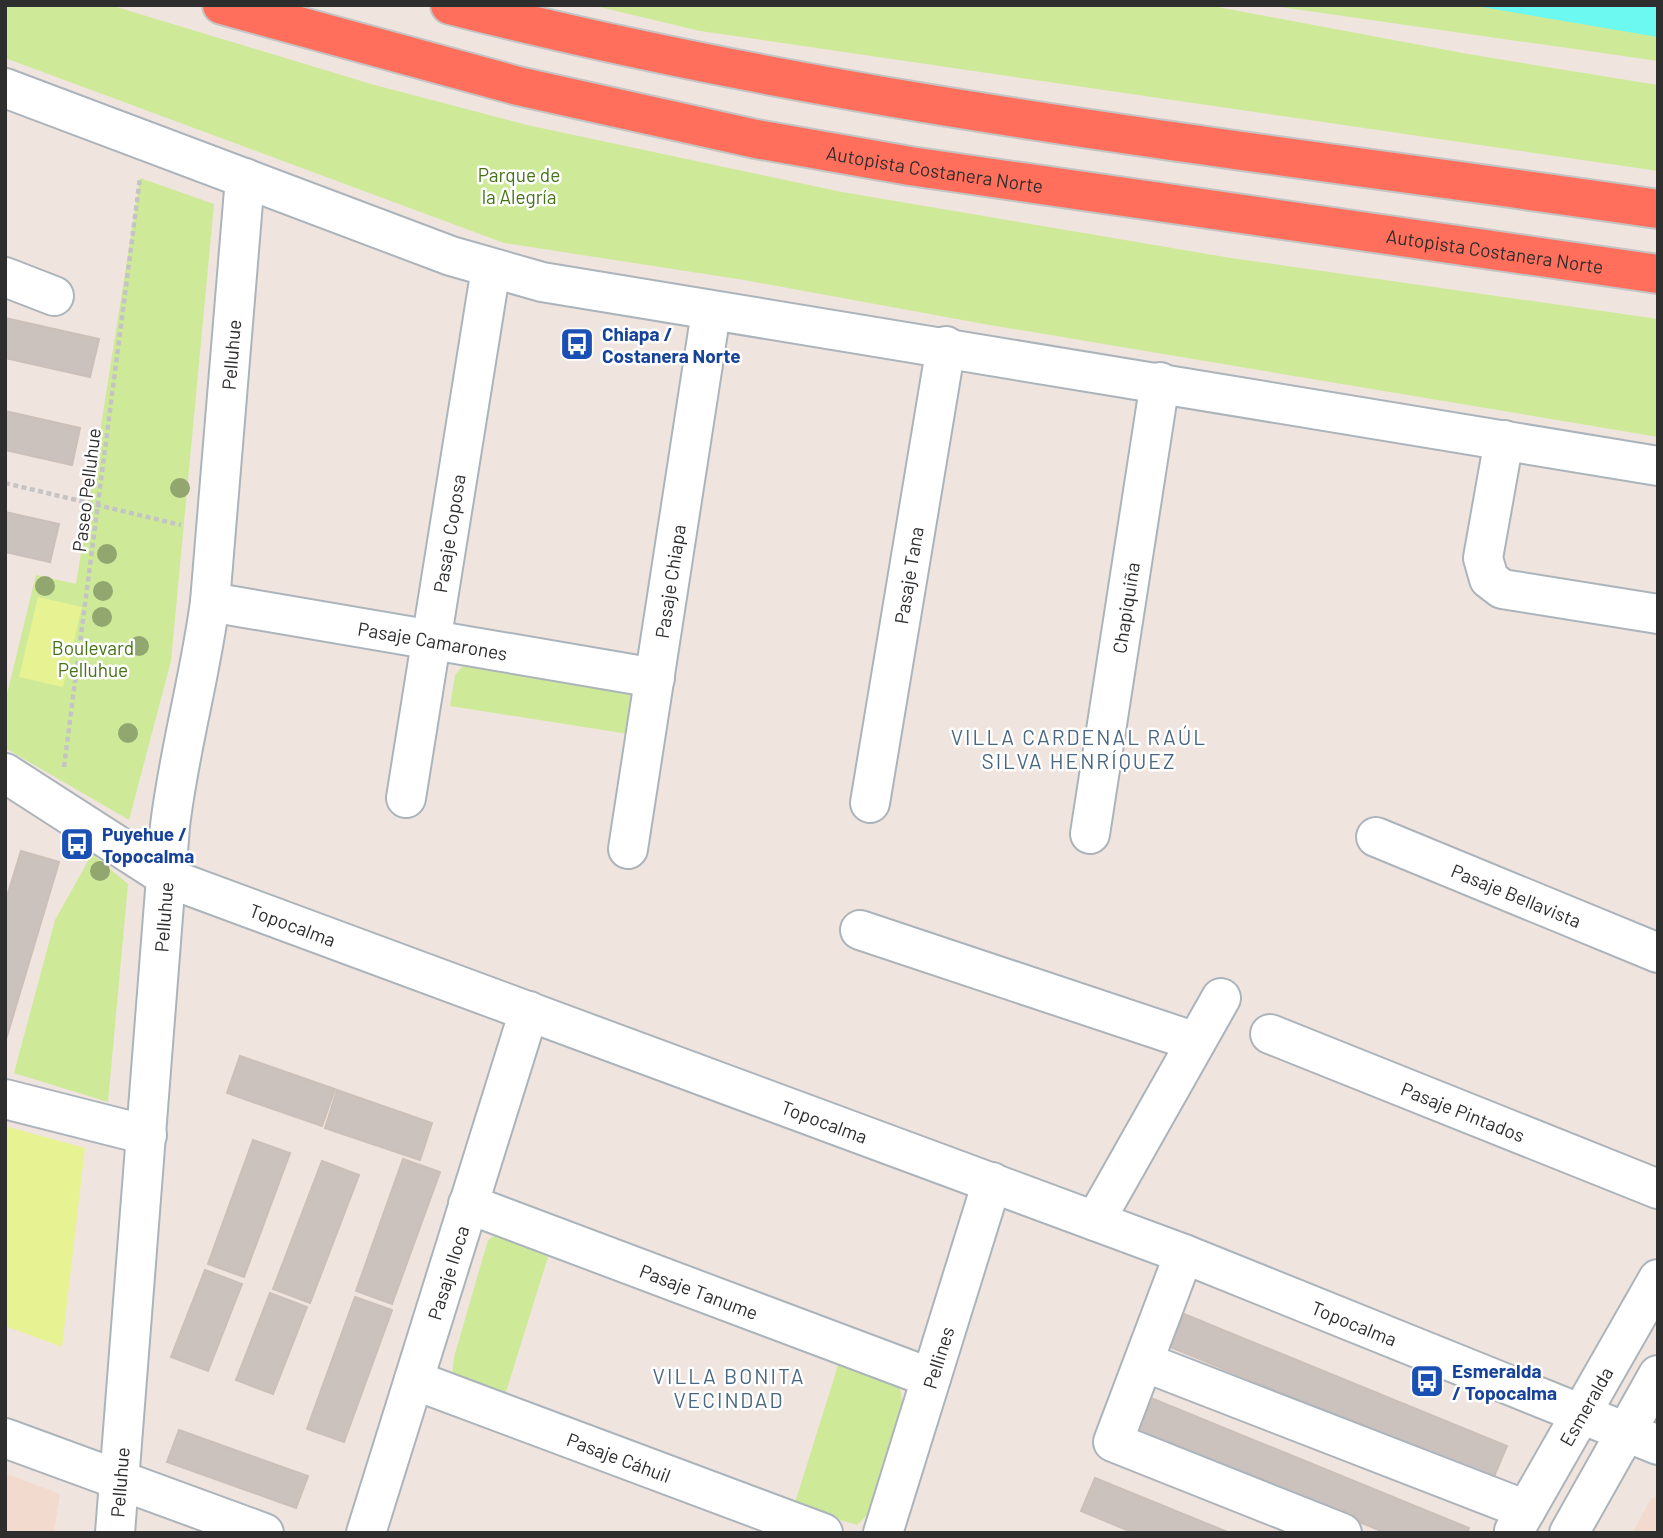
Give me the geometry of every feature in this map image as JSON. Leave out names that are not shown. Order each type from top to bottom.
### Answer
[{"type":"highway","name":"Autopista Costanera Norte","points":[[222,5],[518,86],[756,139],[910,166],[1658,274]]},
{"type":"highway","points":[[450,5],[658,55],[859,94],[1658,209]]},
{"type":"street","points":[[5,88],[451,256],[542,282],[711,312],[946,346],[1658,466]]},
{"type":"street","name":"Pelluhue","points":[[115,1533],[176,775],[202,660],[210,602],[245,177]]},
{"type":"street","name":"Pasaje Coposa","points":[[406,798],[491,268]]},
{"type":"street","points":[[5,277],[54,296]]},
{"type":"street","name":"Pasaje Chiapa","points":[[628,849],[711,312]]},
{"type":"street","name":"Pasaje Tana","points":[[870,803],[946,346]]},
{"type":"street","name":"Chapiquiña","points":[[1090,834],[1160,382]]},
{"type":"street","points":[[1504,440],[1483,558],[1489,579],[1502,589],[1658,614]]},
{"type":"street","name":"Pasaje Camarones","points":[[210,602],[655,678]]},
{"type":"street","name":"Topocalma","points":[[5,773],[168,878],[1184,1254],[1642,1438]]},
{"type":"street","name":"Pasaje Bellavista","points":[[1376,838],[1658,953]]},
{"type":"street","points":[[860,930],[1196,1042]]},
{"type":"street","points":[[1095,1221],[1222,998]]},
{"type":"street","name":"Pasaje Iloca","points":[[366,1533],[529,1011]]},
{"type":"street","name":"Pasaje Pintados","points":[[1270,1034],[1658,1189]]},
{"type":"street","points":[[5,1099],[147,1135]]},
{"type":"street","name":"Pellines","points":[[883,1533],[992,1182]]},
{"type":"street","name":"Pasaje Tanume","points":[[468,1204],[931,1378]]},
{"type":"street","points":[[1184,1254],[1113,1442],[1342,1533]]},
{"type":"street","name":"Esmeralda","points":[[1520,1522],[1658,1279]]},
{"type":"street","points":[[1144,1362],[1520,1522]]},
{"type":"street","points":[[1569,1533],[1642,1438],[1658,1375]]},
{"type":"street","name":"Pasaje Cáhuil","points":[[414,1380],[823,1533]]},
{"type":"street","points":[[5,1438],[264,1533]]},
{"type":"path","name":"Paseo Pelluhue","points":[[59,806],[140,178]]},
{"type":"path","points":[[5,483],[216,534]]},
{"type":"shaded area","points":[[5,1473],[60,1494],[54,1533],[5,1533]]},
{"type":"shaded area","points":[[1658,1496],[1658,1533],[1632,1533],[1651,1499]]},
{"type":"green space","name":"Parque de la Alegría","points":[[5,5],[110,5],[371,84],[527,125],[842,192],[1231,258],[1658,319],[1658,437],[984,324],[744,280],[504,243],[5,58]]},
{"type":"green space","points":[[591,5],[1207,5],[1468,54],[1658,85],[1658,171],[700,31]]},
{"type":"green space","points":[[1266,5],[1658,5],[1658,61]]},
{"type":"green space","name":"Boulevard Pelluhue","points":[[140,178],[214,204],[171,661],[129,820],[5,748],[5,702],[36,575],[76,584]]},
{"type":"green space","points":[[38,597],[82,607],[63,687],[19,677]]},
{"type":"green space","points":[[467,661],[619,682],[634,695],[628,734],[450,706],[455,675]]},
{"type":"green space","points":[[92,854],[128,884],[108,1102],[14,1073],[55,920]]},
{"type":"green space","points":[[5,1126],[85,1148],[62,1347],[5,1326]]},
{"type":"green space","points":[[501,1231],[549,1254],[505,1395],[452,1376],[454,1357],[488,1240]]},
{"type":"green space","points":[[839,1362],[900,1387],[903,1410],[870,1512],[857,1525],[794,1506]]},
{"type":"water","points":[[1472,5],[1658,5],[1658,37],[1482,7]]},
{"type":"building","points":[[5,318],[99,339],[90,377],[5,358]]},
{"type":"building","points":[[5,411],[80,428],[72,465],[5,450]]},
{"type":"building","points":[[5,512],[59,524],[50,562],[5,552]]},
{"type":"building","points":[[21,851],[59,862],[5,1043],[5,903]]},
{"type":"building","points":[[240,1056],[335,1089],[322,1126],[227,1093]]},
{"type":"building","points":[[337,1090],[432,1123],[420,1160],[325,1128]]},
{"type":"building","points":[[253,1140],[290,1153],[244,1277],[208,1264]]},
{"type":"building","points":[[403,1159],[440,1172],[392,1304],[356,1291]]},
{"type":"building","points":[[322,1161],[359,1175],[310,1303],[273,1289]]},
{"type":"building","points":[[205,1270],[242,1284],[208,1371],[171,1357]]},
{"type":"building","points":[[270,1293],[307,1307],[273,1394],[236,1380]]},
{"type":"building","points":[[355,1297],[392,1310],[344,1442],[307,1429]]},
{"type":"building","points":[[1184,1314],[1507,1446],[1493,1479],[1170,1347]]},
{"type":"building","points":[[1146,1396],[1469,1528],[1467,1533],[1386,1533],[1132,1429]]},
{"type":"building","points":[[179,1430],[308,1476],[296,1508],[167,1462]]},
{"type":"building","points":[[1095,1478],[1230,1533],[1134,1533],[1081,1511]]},
{"type":"place","name":"Chiapa / Costanera Norte","points":[[577,344]]},
{"type":"place","name":"Puyehue / Topocalma","points":[[77,844]]},
{"type":"place","name":"Esmeralda / Topocalma","points":[[1427,1381]]},
{"type":"district","name":"VILLA CARDENAL RAÚL SILVA HENRÍQUEZ","points":[[1079,748]]},
{"type":"district","name":"VILLA BONITA VECINDAD","points":[[729,1387]]}]
